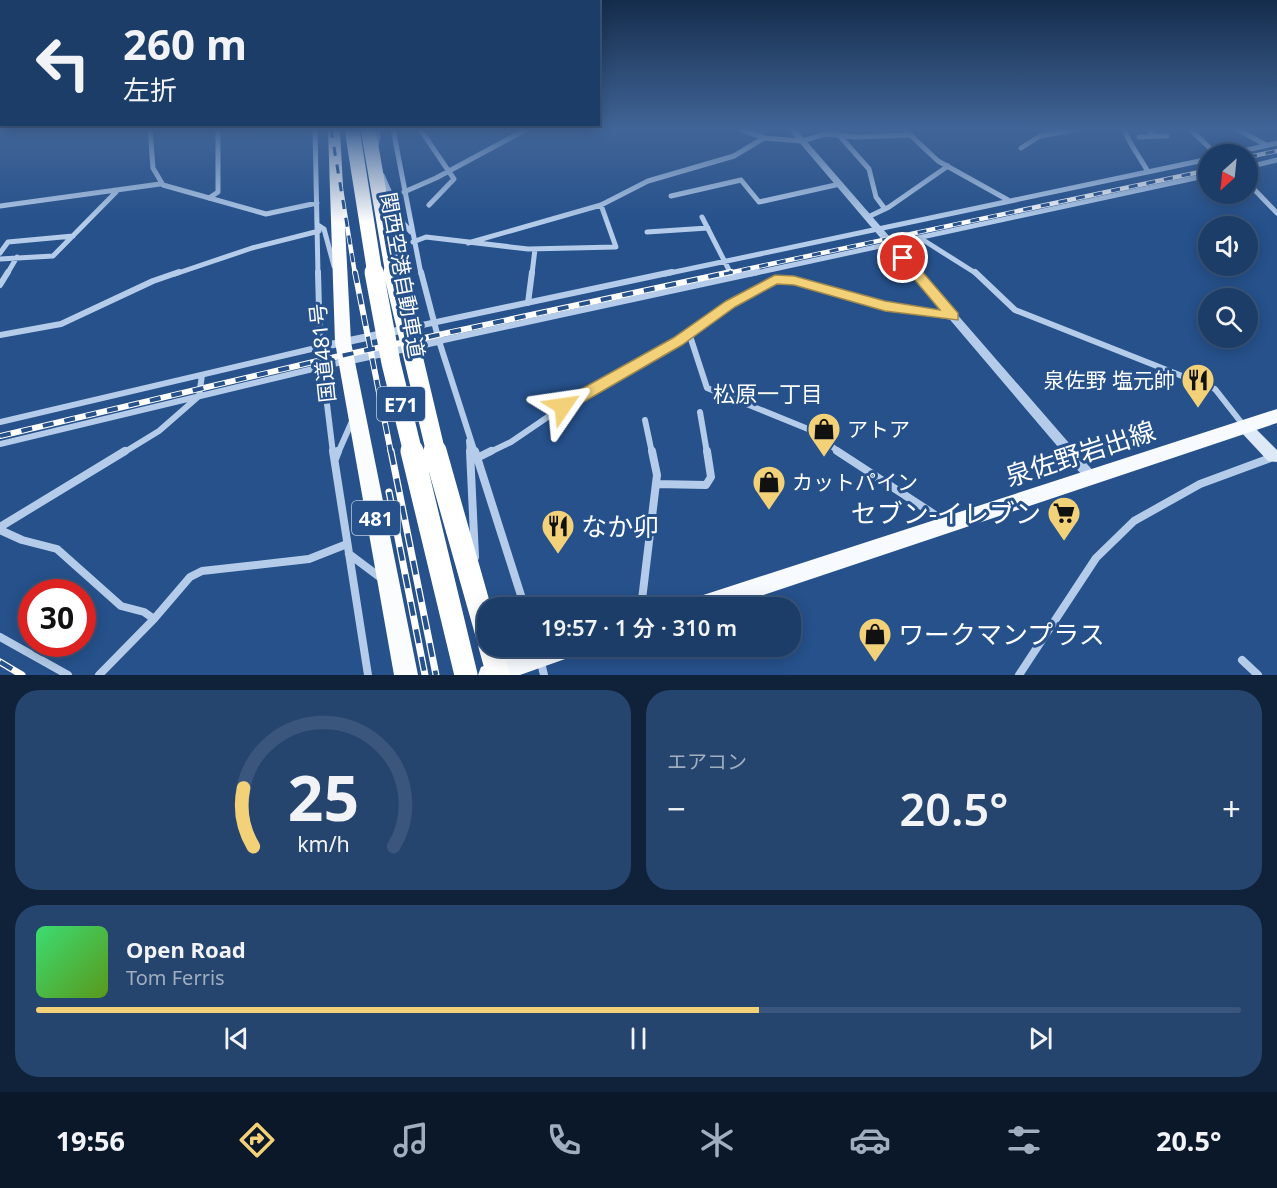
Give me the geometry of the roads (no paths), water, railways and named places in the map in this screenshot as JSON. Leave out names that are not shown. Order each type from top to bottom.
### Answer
[{"type":"highway","name":"国道481号","points":[[335,160],[345,352],[355,416],[406,675]]},
{"type":"highway","name":"関西空港自動車道","points":[[357,160],[391,363],[466,675]]},
{"type":"highway","name":"関西空港自動車道","points":[[373,160],[396,296],[477,598]]},
{"type":"highway","points":[[377,160],[415,337],[453,490],[485,597]]},
{"type":"main road","name":"泉佐野岩出線","points":[[727,597],[1277,416]]},
{"type":"main road","points":[[1245,427],[1275,457]]},
{"type":"main road","points":[[500,668],[541,660]]},
{"type":"street","points":[[152,160],[160,184]]},
{"type":"street","points":[[210,198],[218,192],[218,160]]},
{"type":"street","points":[[316,160],[320,347],[334,459],[368,675]]},
{"type":"street","points":[[377,160],[403,223],[411,232]]},
{"type":"street","points":[[398,160],[413,242],[439,341],[521,597]]},
{"type":"street","points":[[429,205],[454,179],[441,160]]},
{"type":"street","points":[[404,192],[469,160]]},
{"type":"street","points":[[468,243],[601,204],[616,194],[676,172],[718,160]]},
{"type":"street","points":[[819,160],[1091,477]]},
{"type":"street","points":[[864,160],[868,165],[873,178],[875,198],[885,209]]},
{"type":"street","points":[[939,160],[1009,200]]},
{"type":"street","points":[[1142,160],[1148,172]]},
{"type":"street","points":[[1258,165],[1275,160]]},
{"type":"street","points":[[0,422],[320,347],[345,352],[415,337],[434,323],[1198,161]]},
{"type":"street","points":[[868,217],[885,209],[921,180],[948,166]]},
{"type":"street","points":[[0,444],[324,366],[345,352],[415,337],[439,341],[1198,177]]},
{"type":"street","points":[[671,196],[741,180],[759,202],[840,184]]},
{"type":"street","points":[[0,206],[160,184],[266,214],[317,203]]},
{"type":"street","points":[[0,259],[53,256],[116,191]]},
{"type":"street","points":[[1258,193],[1277,213]]},
{"type":"street","points":[[413,242],[426,237],[535,249],[616,247],[601,204]]},
{"type":"street","points":[[702,217],[733,277]]},
{"type":"street","points":[[0,335],[61,324],[153,281],[195,270],[252,248],[318,228],[324,229],[341,293]]},
{"type":"street","points":[[647,232],[708,228]]},
{"type":"street","points":[[0,253],[8,242],[73,236]]},
{"type":"street","points":[[919,237],[975,271],[1015,310],[1042,323],[1170,369],[1215,389],[1245,427]]},
{"type":"street","points":[[528,303],[535,249]]},
{"type":"street","points":[[0,285],[17,257]]},
{"type":"street","points":[[477,458],[511,442],[580,395],[688,333],[730,304],[782,279],[885,306],[954,317]]},
{"type":"street","points":[[688,333],[707,388],[813,431],[826,444],[948,524]]},
{"type":"street","points":[[0,529],[159,430],[199,396],[202,375]]},
{"type":"street","points":[[656,484],[706,485],[711,477],[700,412]]},
{"type":"street","points":[[334,459],[355,416]]},
{"type":"street","points":[[642,597],[657,475],[645,420]]},
{"type":"street","points":[[469,432],[476,566]]},
{"type":"street","points":[[1019,675],[1096,558],[1134,521],[1200,484],[1275,457]]},
{"type":"street","points":[[0,529],[22,540],[57,549],[121,606],[144,612],[154,619]]},
{"type":"street","points":[[99,675],[154,619],[190,577],[202,571],[309,559],[347,544]]},
{"type":"street","points":[[349,554],[389,584]]},
{"type":"street","points":[[0,637],[68,675]]},
{"type":"street","points":[[1242,660],[1258,675]]},
{"type":"railway","points":[[336,160],[355,274]]},
{"type":"railway","points":[[724,274],[1198,172]]},
{"type":"railway","points":[[355,272],[370,349]]},
{"type":"railway","points":[[370,349],[731,272]]},
{"type":"railway","points":[[0,436],[370,349]]},
{"type":"railway","points":[[370,349],[391,453]]},
{"type":"railway","points":[[391,451],[436,675]]},
{"type":"railway","points":[[389,492],[425,675]]},
{"type":"railway","points":[[0,662],[22,675]]},
{"type":"place","name":"泉佐野 塩元帥","points":[[1198,409]]},
{"type":"place","name":"アトア","points":[[824,458]]},
{"type":"place","name":"カットパイン","points":[[769,511]]},
{"type":"place","name":"セブン-イレブン","points":[[1064,542]]},
{"type":"place","name":"なか卯","points":[[558,555]]},
{"type":"place","name":"ワークマンプラス","points":[[875,663]]},
{"type":"district","name":"松原一丁目","points":[[768,393]]}]
